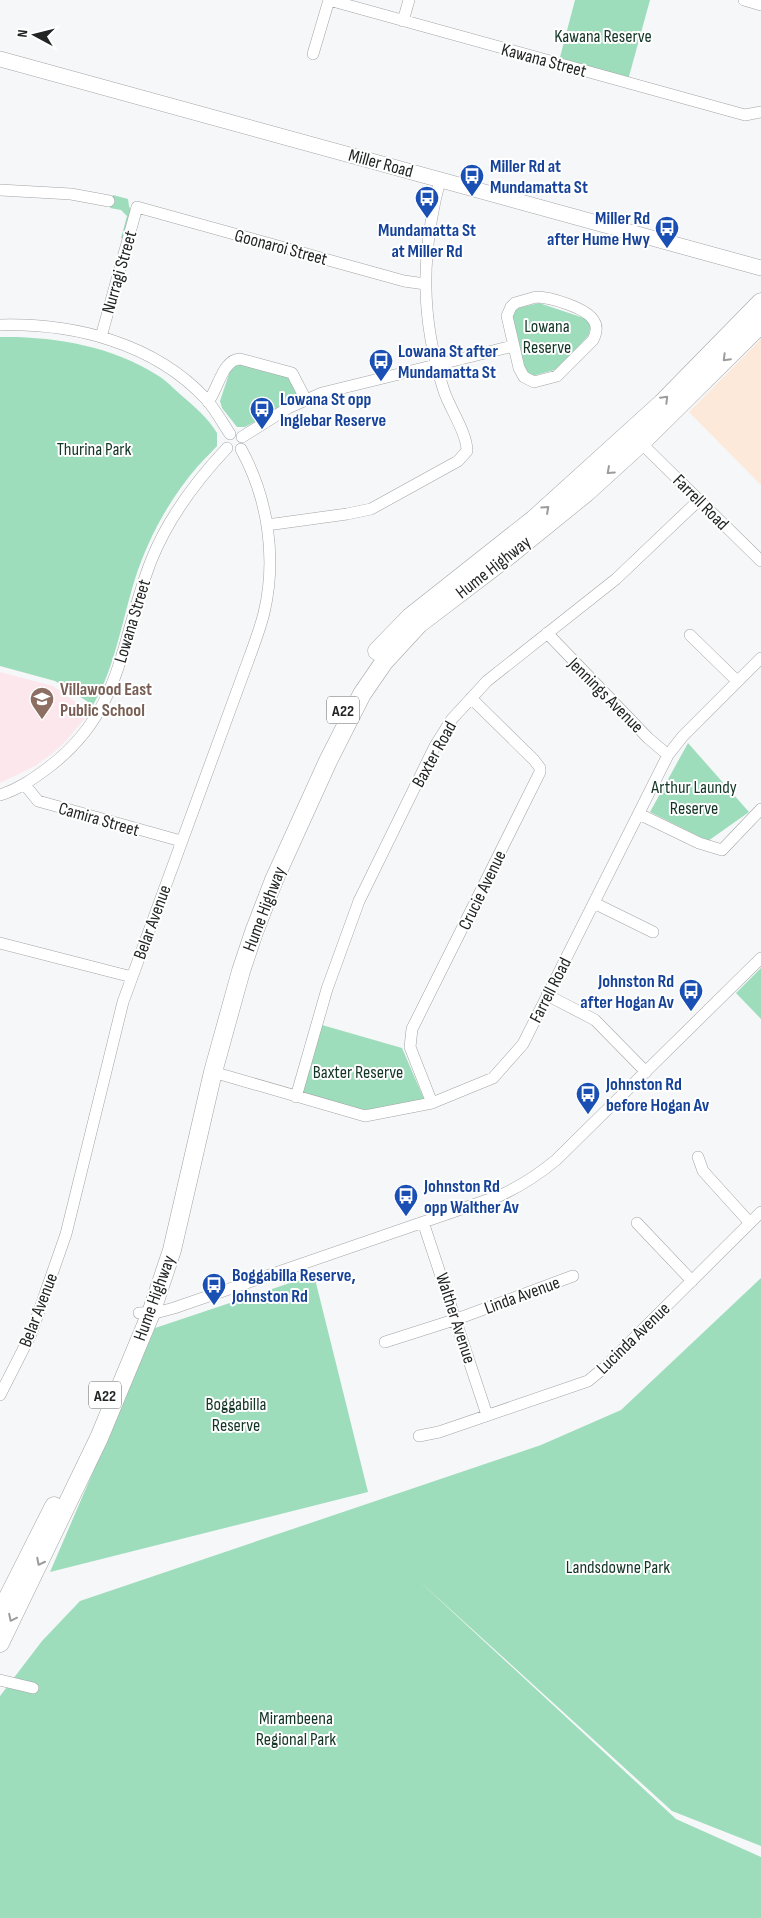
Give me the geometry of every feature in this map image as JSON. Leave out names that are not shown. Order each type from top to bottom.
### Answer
[{"type":"highway","name":"Hume Highway","points":[[0,1642],[86,1466],[145,1312],[166,1230],[204,1062],[231,961],[269,864],[358,681],[375,654],[410,617],[534,520],[662,403],[761,302]]},
{"type":"highway","name":"Hume Highway","points":[[0,1613],[69,1477],[172,1250],[213,1072],[254,932],[274,880],[332,753],[362,694],[399,644],[419,624],[554,519],[641,443],[761,324]]},
{"type":"main road","name":"Miller Road","points":[[0,59],[761,268]]},
{"type":"street","name":"Kawana Street","points":[[329,0],[745,115],[761,112]]},
{"type":"street","points":[[313,54],[329,0]]},
{"type":"street","points":[[403,21],[409,0]]},
{"type":"street","points":[[744,0],[761,5]]},
{"type":"street","points":[[267,525],[371,509],[384,504],[463,457],[467,451],[467,444],[444,390],[430,332],[425,284],[429,236],[440,180]]},
{"type":"street","points":[[0,190],[71,194],[109,200]]},
{"type":"street","name":"Goonaroi Street","points":[[138,207],[404,281],[425,284]]},
{"type":"street","name":"Nurragi Street","points":[[101,337],[138,207]]},
{"type":"street","points":[[541,297],[576,308],[590,316],[596,326],[596,334],[593,340],[563,372],[551,379],[534,382],[524,377],[519,368],[513,346],[507,316],[511,307],[520,300],[541,297]]},
{"type":"street","points":[[0,325],[62,329],[101,337],[138,350],[191,386],[208,402],[230,434]]},
{"type":"street","points":[[242,437],[270,419],[306,400],[339,388],[513,346]]},
{"type":"street","points":[[208,402],[214,394],[228,364],[236,359],[288,371],[294,376],[306,400]]},
{"type":"street","points":[[237,433],[242,437],[244,443],[241,449],[233,452],[227,448],[225,440],[230,434],[237,433]]},
{"type":"street","name":"Farrell Road","points":[[641,443],[761,562]]},
{"type":"street","name":"Lowana Street","points":[[0,795],[25,785],[76,743],[98,713],[114,681],[144,582],[161,539],[186,496],[227,448]]},
{"type":"street","name":"Belar Avenue","points":[[0,1395],[31,1334],[68,1227],[117,1023],[264,612],[269,568],[267,525],[259,488],[241,449]]},
{"type":"street","name":"Baxter Road","points":[[296,1097],[327,989],[359,901],[435,746],[452,719],[502,668],[616,579],[699,500]]},
{"type":"street","name":"Jennings Avenue","points":[[546,633],[648,738],[668,755]]},
{"type":"street","points":[[690,635],[737,681]]},
{"type":"street","name":"Farrell Road","points":[[213,1072],[365,1116],[432,1103],[494,1078],[523,1044],[668,755],[678,740],[761,658]]},
{"type":"street","name":"Crucie Avenue","points":[[432,1103],[410,1047],[412,1029],[540,772],[540,768],[534,760],[471,698]]},
{"type":"street","name":"Camira Street","points":[[25,785],[38,802],[181,841]]},
{"type":"street","points":[[639,814],[699,843],[722,850],[761,810]]},
{"type":"street","points":[[594,903],[653,932]]},
{"type":"street","points":[[0,943],[132,977]]},
{"type":"street","points":[[145,1312],[174,1308],[499,1196],[522,1186],[556,1160],[761,958]]},
{"type":"street","points":[[547,995],[595,1020],[646,1072]]},
{"type":"street","points":[[698,1157],[703,1171],[750,1223]]},
{"type":"street","name":"Lucinda Avenue","points":[[419,1436],[439,1432],[588,1381],[605,1367],[761,1212]]},
{"type":"street","name":"Walther Avenue","points":[[423,1222],[457,1319],[487,1414]]},
{"type":"street","points":[[637,1222],[692,1281]]},
{"type":"street","name":"Linda Avenue","points":[[384,1342],[457,1319],[573,1276]]},
{"type":"street","points":[[0,1680],[33,1688]]},
{"type":"shaded area","points":[[761,339],[761,485],[689,412]]},
{"type":"shaded area","name":"Villawood East Public School","points":[[0,672],[53,686],[90,712],[65,742],[53,753],[35,766],[0,783]]},
{"type":"green space","name":"Kawana Reserve","points":[[575,0],[650,0],[628,80],[559,61]]},
{"type":"green space","points":[[113,195],[128,199],[131,211],[124,239],[121,238],[127,216],[121,210],[110,208]]},
{"type":"green space","name":"Lowana Reserve","points":[[539,303],[584,318],[591,327],[588,336],[558,369],[532,376],[525,369],[512,314],[518,308]]},
{"type":"green space","name":"Thurina Park","points":[[0,337],[41,338],[81,345],[102,350],[140,365],[163,379],[200,412],[217,433],[217,446],[178,491],[146,549],[135,579],[113,660],[101,691],[93,705],[55,681],[0,666]]},
{"type":"green space","points":[[238,363],[290,377],[297,393],[294,400],[245,427],[237,427],[222,408],[220,401],[231,368]]},
{"type":"green space","name":"Arthur Laundy Reserve","points":[[688,743],[749,812],[708,841],[650,812]]},
{"type":"green space","points":[[761,968],[761,1019],[736,993]]},
{"type":"green space","name":"Baxter Reserve","points":[[322,1025],[402,1048],[424,1099],[376,1109],[361,1110],[302,1094]]},
{"type":"green space","name":"Boggabilla Reserve","points":[[314,1275],[368,1492],[50,1572],[155,1328]]},
{"type":"green space","name":"Mirambeena Regional Park","points":[[761,1278],[761,1846],[672,1811],[417,1579],[676,1819],[761,1857],[761,1918],[0,1918],[0,1696],[42,1641],[80,1601],[541,1445],[621,1410]]},
{"type":"place","name":"Miller Rd at Mundamatta St","points":[[472,197]]},
{"type":"place","name":"Mundamatta St at Miller Rd","points":[[427,219]]},
{"type":"place","name":"Miller Rd after Hume Hwy","points":[[667,249]]},
{"type":"place","name":"Lowana St after Mundamatta St","points":[[381,382]]},
{"type":"place","name":"Lowana St opp Inglebar Reserve","points":[[262,430]]},
{"type":"place","name":"Villawood East Public School","points":[[42,720]]},
{"type":"place","name":"Johnston Rd after Hogan Av","points":[[691,1012]]},
{"type":"place","name":"Johnston Rd before Hogan Av","points":[[588,1115]]},
{"type":"place","name":"Johnston Rd opp Walther Av","points":[[406,1217]]},
{"type":"place","name":"Boggabilla Reserve, Johnston Rd","points":[[214,1306]]},
{"type":"park label","name":"Landsdowne Park","points":[[618,1567]]}]
